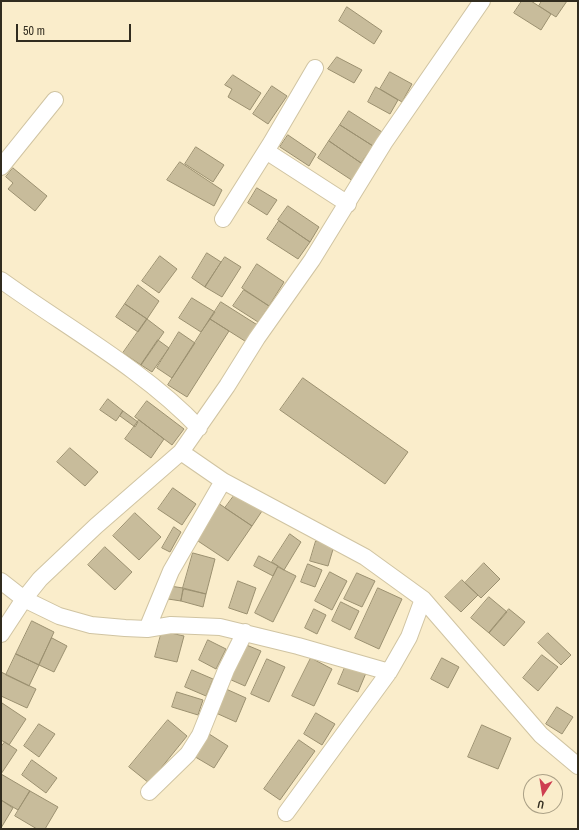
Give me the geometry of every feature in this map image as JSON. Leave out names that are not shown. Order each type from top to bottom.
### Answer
[{"type":"street","points":[[1,634],[24,599],[40,579],[96,526],[181,452],[199,428],[257,338],[312,260],[388,137],[482,1]]},
{"type":"street","points":[[223,219],[266,151],[315,68]]},
{"type":"street","points":[[1,167],[55,100]]},
{"type":"street","points":[[266,151],[348,204]]},
{"type":"street","points":[[1,280],[117,360],[180,408],[199,428]]},
{"type":"street","points":[[181,452],[223,481],[365,557],[423,599],[541,735],[578,766]]},
{"type":"street","points":[[147,629],[171,572],[223,481]]},
{"type":"street","points":[[1,581],[24,599],[59,616],[91,625],[147,629],[195,625],[220,627],[245,632],[389,672]]},
{"type":"street","points":[[286,813],[389,672],[409,637],[423,599]]},
{"type":"street","points":[[149,792],[188,754],[200,735],[226,670],[245,632]]},
{"type":"building","points":[[522,1],[531,1],[551,14],[541,30],[514,13]]},
{"type":"building","points":[[542,1],[567,1],[556,17],[539,6]]},
{"type":"building","points":[[347,7],[382,31],[374,44],[339,21]]},
{"type":"building","points":[[337,57],[362,70],[354,83],[328,69]]},
{"type":"building","points":[[390,72],[412,84],[402,102],[380,89]]},
{"type":"building","points":[[233,75],[261,93],[250,110],[228,97],[232,89],[225,85]]},
{"type":"building","points":[[272,86],[287,96],[268,124],[253,114]]},
{"type":"building","points":[[376,87],[398,100],[390,114],[368,102]]},
{"type":"building","points":[[349,111],[382,132],[373,146],[340,125]]},
{"type":"building","points":[[340,125],[373,146],[361,163],[329,141]]},
{"type":"building","points":[[288,135],[316,154],[309,166],[280,147]]},
{"type":"building","points":[[329,141],[364,165],[353,181],[318,158]]},
{"type":"building","points":[[196,147],[224,165],[213,182],[185,164]]},
{"type":"building","points":[[180,162],[222,190],[214,206],[167,180]]},
{"type":"building","points":[[13,168],[47,196],[35,211],[8,189],[13,183],[6,177]]},
{"type":"building","points":[[257,188],[277,200],[267,215],[248,203]]},
{"type":"building","points":[[288,206],[319,227],[310,242],[278,220]]},
{"type":"building","points":[[279,221],[310,242],[298,259],[267,239]]},
{"type":"building","points":[[207,253],[221,262],[205,287],[192,278]]},
{"type":"building","points":[[160,256],[177,269],[159,293],[142,281]]},
{"type":"building","points":[[225,257],[241,267],[222,297],[205,287]]},
{"type":"building","points":[[257,264],[284,282],[269,306],[242,288]]},
{"type":"building","points":[[138,285],[159,301],[147,319],[125,304]]},
{"type":"building","points":[[244,290],[269,306],[258,322],[233,306]]},
{"type":"building","points":[[192,298],[215,312],[201,332],[179,318]]},
{"type":"building","points":[[221,302],[259,326],[248,343],[210,319]]},
{"type":"building","points":[[125,304],[147,319],[138,332],[116,317]]},
{"type":"building","points":[[147,319],[164,332],[141,365],[123,353]]},
{"type":"building","points":[[210,319],[229,331],[187,397],[168,385]]},
{"type":"building","points":[[179,332],[195,343],[172,378],[157,368]]},
{"type":"building","points":[[158,340],[169,348],[152,372],[141,365]]},
{"type":"building","points":[[303,378],[408,452],[385,484],[280,410]]},
{"type":"building","points":[[108,399],[123,411],[116,421],[100,410]]},
{"type":"building","points":[[147,401],[184,429],[172,445],[135,417]]},
{"type":"building","points":[[123,411],[138,422],[135,427],[120,416]]},
{"type":"building","points":[[139,420],[164,439],[151,458],[125,439]]},
{"type":"building","points":[[70,448],[98,472],[85,486],[57,462]]},
{"type":"building","points":[[173,488],[196,504],[182,525],[158,509]]},
{"type":"building","points":[[236,493],[262,511],[252,526],[225,508]]},
{"type":"building","points":[[218,503],[252,526],[228,561],[195,539]]},
{"type":"building","points":[[135,513],[161,537],[139,560],[113,536]]},
{"type":"building","points":[[174,527],[181,532],[170,552],[162,548]]},
{"type":"building","points":[[290,534],[301,542],[284,570],[272,562]]},
{"type":"building","points":[[316,541],[334,546],[328,566],[310,561]]},
{"type":"building","points":[[105,547],[132,572],[115,590],[88,565]]},
{"type":"building","points":[[193,553],[215,559],[206,594],[183,588]]},
{"type":"building","points":[[259,556],[278,566],[273,576],[254,566]]},
{"type":"building","points":[[484,563],[500,579],[481,598],[465,583]]},
{"type":"building","points":[[308,564],[322,570],[315,587],[301,582]]},
{"type":"building","points":[[278,567],[296,576],[273,622],[255,613]]},
{"type":"building","points":[[330,572],[347,581],[332,610],[315,601]]},
{"type":"building","points":[[357,573],[375,581],[362,607],[344,599]]},
{"type":"building","points":[[462,580],[478,595],[461,612],[445,597]]},
{"type":"building","points":[[238,581],[256,588],[247,614],[229,608]]},
{"type":"building","points":[[170,586],[183,588],[181,601],[168,599]]},
{"type":"building","points":[[378,588],[402,599],[379,649],[355,638]]},
{"type":"building","points":[[184,589],[206,594],[203,607],[181,601]]},
{"type":"building","points":[[489,597],[507,612],[489,633],[471,618]]},
{"type":"building","points":[[341,602],[359,611],[350,630],[332,621]]},
{"type":"building","points":[[314,609],[326,615],[317,634],[305,628]]},
{"type":"building","points":[[509,609],[525,622],[504,646],[489,633]]},
{"type":"building","points":[[32,621],[54,632],[39,665],[16,654]]},
{"type":"building","points":[[162,631],[184,636],[177,662],[155,657]]},
{"type":"building","points":[[548,633],[571,655],[561,665],[538,643]]},
{"type":"building","points":[[52,638],[67,646],[54,672],[39,665]]},
{"type":"building","points":[[208,640],[226,649],[216,669],[199,660]]},
{"type":"building","points":[[244,644],[261,651],[245,686],[229,679]]},
{"type":"building","points":[[16,654],[39,665],[29,686],[6,675]]},
{"type":"building","points":[[542,655],[558,667],[538,691],[523,678]]},
{"type":"building","points":[[311,658],[332,669],[314,706],[292,696]]},
{"type":"building","points":[[442,658],[459,667],[448,688],[431,679]]},
{"type":"building","points":[[267,659],[285,667],[269,702],[251,694]]},
{"type":"building","points":[[346,665],[366,673],[358,692],[338,684]]},
{"type":"building","points":[[192,670],[213,679],[206,696],[185,687]]},
{"type":"building","points":[[1,672],[36,689],[27,708],[1,696]]},
{"type":"building","points":[[226,689],[246,698],[236,722],[216,713]]},
{"type":"building","points":[[177,692],[203,700],[198,715],[172,707]]},
{"type":"building","points":[[2,703],[26,719],[9,745],[1,740]]},
{"type":"building","points":[[557,707],[573,717],[562,734],[546,724]]},
{"type":"building","points":[[316,713],[335,724],[322,745],[304,734]]},
{"type":"building","points":[[168,720],[187,736],[149,783],[129,767]]},
{"type":"building","points":[[39,724],[55,734],[39,757],[24,746]]},
{"type":"building","points":[[482,725],[511,738],[498,769],[468,757]]},
{"type":"building","points":[[206,732],[228,746],[214,768],[192,755]]},
{"type":"building","points":[[299,740],[315,751],[280,800],[264,789]]},
{"type":"building","points":[[5,742],[17,750],[1,774],[1,747]]},
{"type":"building","points":[[32,760],[57,778],[46,793],[22,775]]},
{"type":"building","points":[[1,774],[30,791],[18,810],[1,800]]},
{"type":"building","points":[[30,791],[58,807],[45,829],[37,829],[15,816]]},
{"type":"building","points":[[1,800],[13,808],[1,828]]}]
